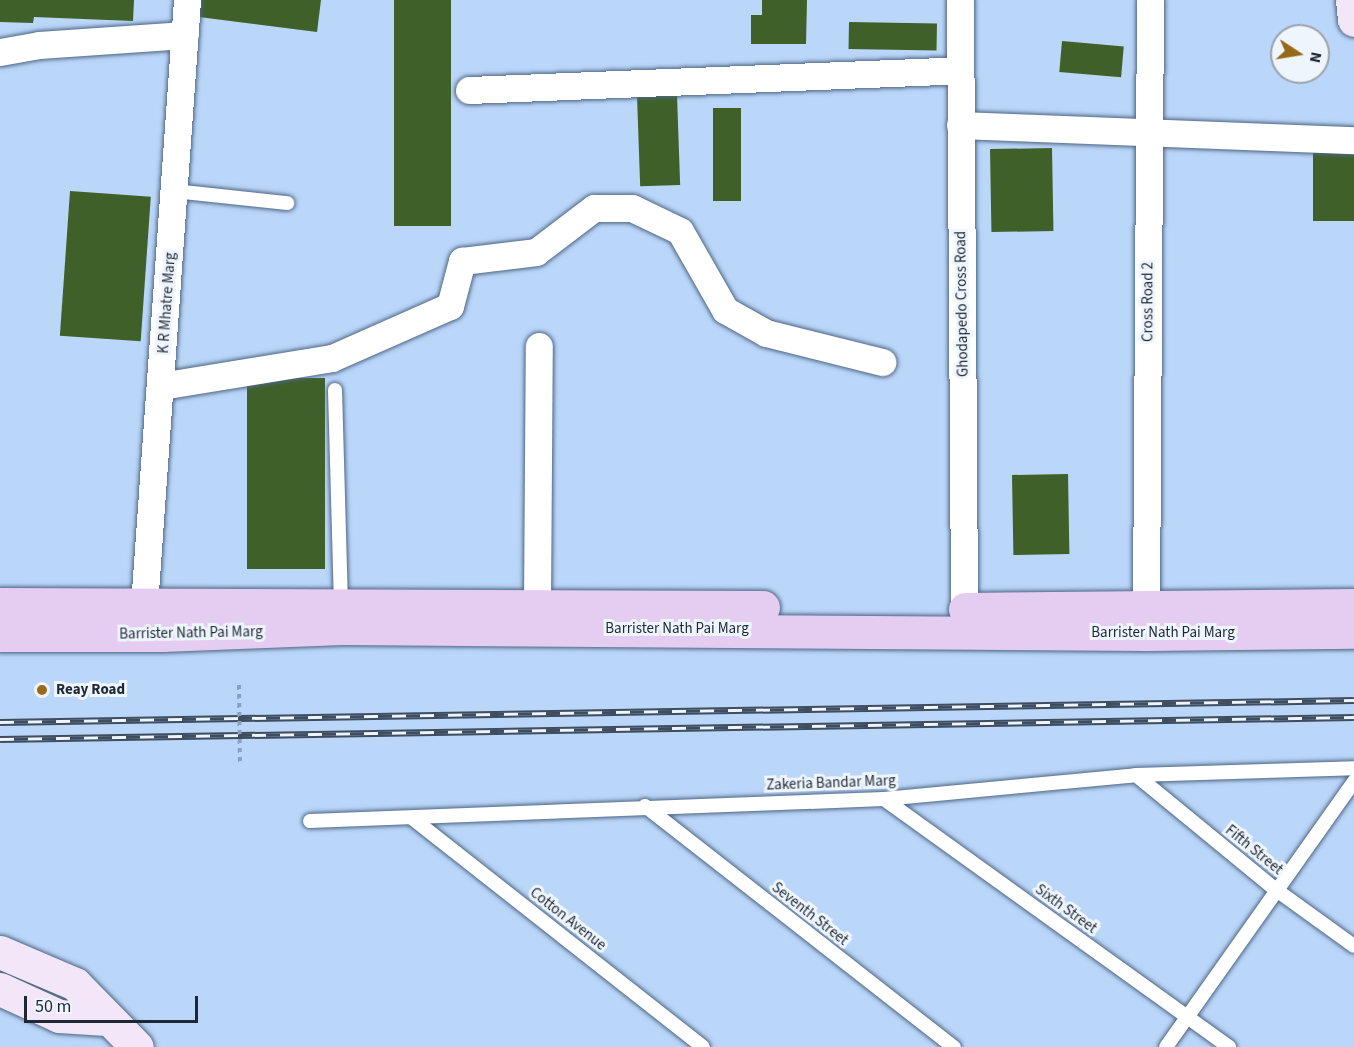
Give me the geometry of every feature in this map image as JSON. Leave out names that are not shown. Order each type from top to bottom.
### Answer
[{"type":"main road","name":"Barrister Nath Pai Marg","points":[[0,604],[537,604],[964,609],[1029,619],[1146,604],[1354,605]]},
{"type":"main road","name":"Barrister Nath Pai Marg","points":[[0,635],[162,635],[342,628],[1029,619],[1354,632]]},
{"type":"street","name":"K R Mhatre Marg","points":[[144,605],[187,0]]},
{"type":"street","name":"Ghodapedo Cross Road","points":[[960,0],[964,609]]},
{"type":"street","name":"Cross Road 2","points":[[1146,604],[1150,0]]},
{"type":"street","points":[[1352,0],[1354,20]]},
{"type":"street","points":[[0,52],[39,45],[185,35]]},
{"type":"street","points":[[469,90],[959,70]]},
{"type":"street","points":[[960,125],[1354,140]]},
{"type":"street","points":[[161,386],[332,358],[450,306],[462,261],[536,252],[594,208],[632,208],[680,231],[725,310],[766,333],[882,362]]},
{"type":"street","points":[[537,604],[539,346]]},
{"type":"street","points":[[0,952],[75,984],[106,1019],[137,1047]]},
{"type":"street","points":[[0,988],[59,1016],[106,1019]]},
{"type":"lane","points":[[174,191],[287,203]]},
{"type":"lane","points":[[334,390],[341,603]]},
{"type":"lane","name":"Zakeria Bandar Marg","points":[[310,821],[645,806],[884,799],[1136,775],[1354,768]]},
{"type":"lane","name":"Fifth Street","points":[[1136,775],[1275,888],[1354,946]]},
{"type":"lane","points":[[1166,1047],[1275,888],[1354,781]]},
{"type":"lane","name":"Sixth Street","points":[[884,799],[1229,1047]]},
{"type":"lane","name":"Seventh Street","points":[[645,806],[954,1047]]},
{"type":"lane","name":"Cotton Avenue","points":[[411,818],[704,1047]]},
{"type":"path","points":[[239,685],[240,766]]},
{"type":"building","points":[[0,0],[134,0],[133,21],[34,17],[33,23],[0,22]]},
{"type":"building","points":[[201,0],[321,0],[317,32],[199,17]]},
{"type":"building","points":[[394,0],[451,0],[451,226],[394,226]]},
{"type":"building","points":[[762,0],[807,0],[806,44],[751,44],[751,15],[762,15]]},
{"type":"building","points":[[849,22],[937,24],[937,51],[849,49]]},
{"type":"building","points":[[1062,41],[1124,46],[1121,77],[1059,72]]},
{"type":"building","points":[[677,95],[680,185],[640,186],[637,96]]},
{"type":"building","points":[[713,108],[741,108],[741,201],[713,201]]},
{"type":"building","points":[[1052,148],[1053,231],[991,232],[990,149]]},
{"type":"building","points":[[1313,152],[1354,152],[1354,221],[1313,221]]},
{"type":"building","points":[[70,191],[151,197],[141,341],[60,336]]},
{"type":"building","points":[[247,378],[325,378],[325,569],[247,569]]},
{"type":"building","points":[[1068,474],[1069,554],[1013,555],[1012,475]]},
{"type":"railway","points":[[0,722],[1354,700]]},
{"type":"railway","points":[[0,739],[1354,717]]},
{"type":"place","name":"Reay Road","points":[[42,690]]}]
